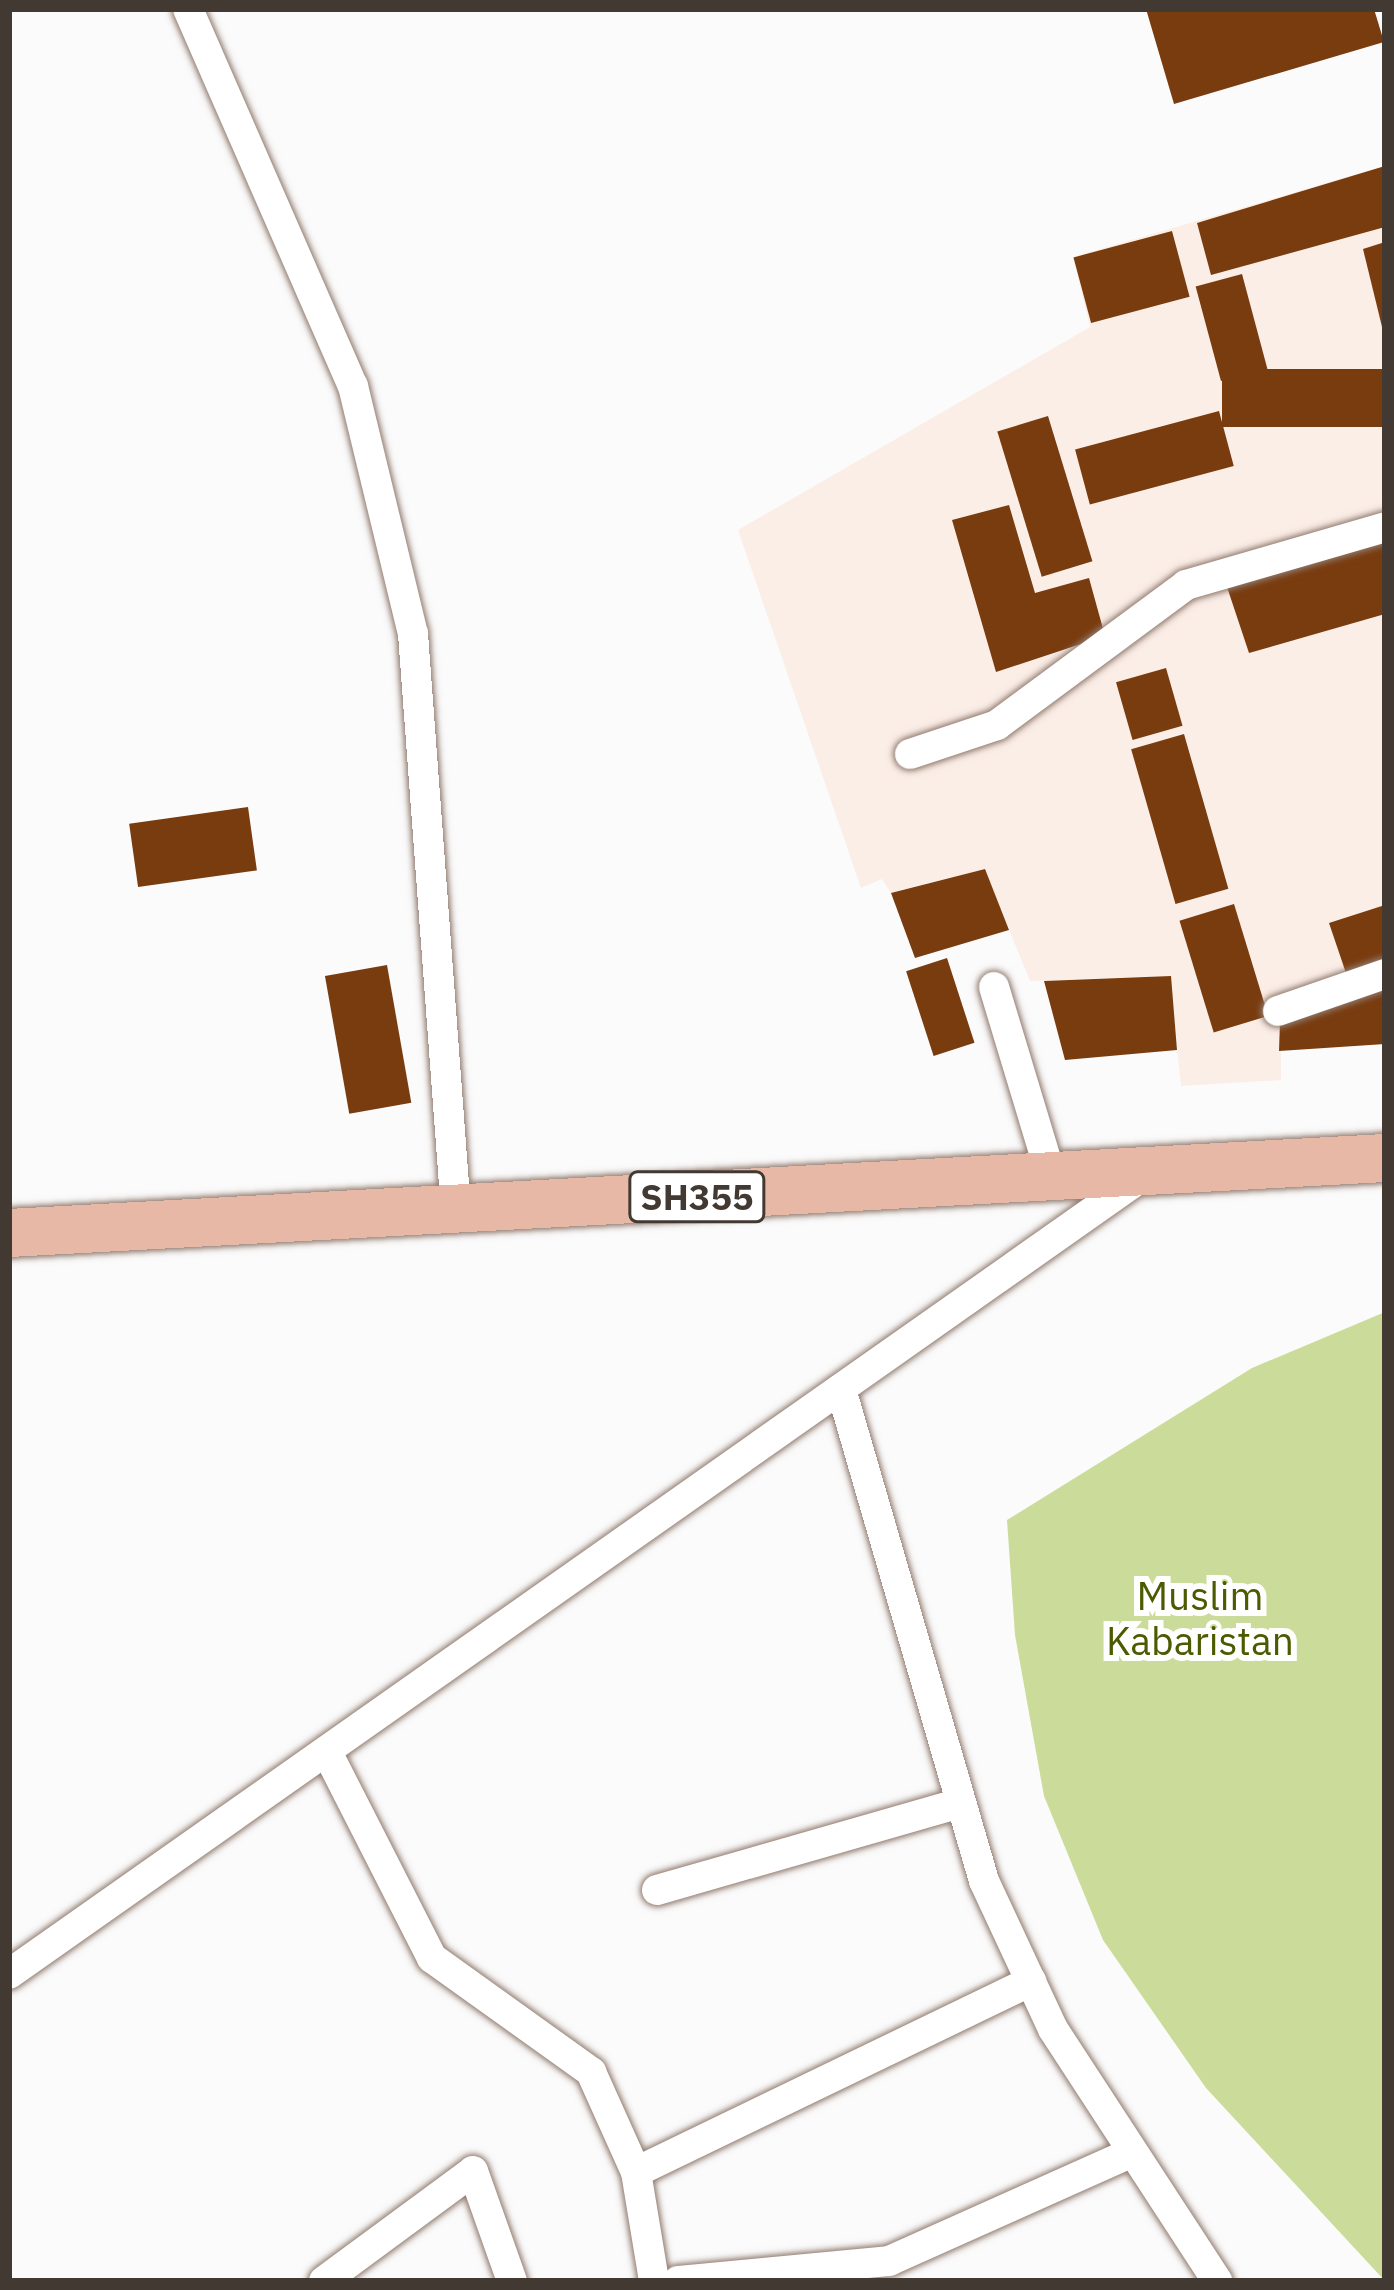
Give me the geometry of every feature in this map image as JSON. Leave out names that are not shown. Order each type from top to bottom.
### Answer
[{"type":"main road","name":"SH355","points":[[9,1233],[1385,1158]]},
{"type":"street","points":[[188,9],[353,386],[412,634],[456,1211]]},
{"type":"street","points":[[910,754],[997,725],[1186,585],[1385,527]]},
{"type":"street","points":[[1278,1011],[1385,974]]},
{"type":"street","points":[[994,987],[1051,1175]]},
{"type":"street","points":[[9,1974],[328,1754],[1153,1168]]},
{"type":"street","points":[[841,1389],[984,1882],[1031,1981],[1130,2153],[1217,2281]]},
{"type":"street","points":[[328,1754],[433,1958],[591,2072],[637,2172],[654,2281]]},
{"type":"street","points":[[657,1890],[961,1803]]},
{"type":"street","points":[[637,2172],[1031,1981]]},
{"type":"street","points":[[678,2281],[889,2261],[1130,2153]]},
{"type":"street","points":[[324,2281],[473,2171],[512,2281]]},
{"type":"shaded area","points":[[1385,166],[1385,987],[1281,1021],[1281,1080],[1181,1086],[1170,976],[1030,981],[984,869],[891,893],[882,879],[861,888],[738,530],[1090,327],[1073,257]]},
{"type":"green space","name":"Muslim Kabaristan","points":[[1385,1312],[1385,2281],[1206,2088],[1103,1940],[1044,1796],[1015,1635],[1007,1520],[1252,1368]]},
{"type":"building","points":[[1146,9],[1374,9],[1384,42],[1174,104]]},
{"type":"building","points":[[1385,166],[1385,227],[1211,275],[1197,223]]},
{"type":"building","points":[[1172,231],[1190,297],[1091,323],[1073,257]]},
{"type":"building","points":[[1385,242],[1385,331],[1383,331],[1363,249]]},
{"type":"building","points":[[1242,274],[1267,369],[1221,381],[1196,286]]},
{"type":"building","points":[[1222,369],[1385,369],[1385,427],[1222,427]]},
{"type":"building","points":[[1219,411],[1234,466],[1090,505],[1075,450]]},
{"type":"building","points":[[1048,416],[1092,561],[1042,577],[997,431]]},
{"type":"building","points":[[1009,505],[1035,593],[1089,578],[1105,636],[996,672],[952,520]]},
{"type":"building","points":[[1385,538],[1385,614],[1249,653],[1227,587]]},
{"type":"building","points":[[1166,668],[1183,726],[1133,740],[1116,682]]},
{"type":"building","points":[[1184,734],[1228,889],[1176,904],[1131,749]]},
{"type":"building","points":[[248,807],[257,870],[138,887],[129,824]]},
{"type":"building","points":[[985,869],[1009,930],[915,958],[891,893]]},
{"type":"building","points":[[1234,904],[1268,1016],[1214,1033],[1179,921]]},
{"type":"building","points":[[1385,905],[1385,969],[1348,979],[1329,923]]},
{"type":"building","points":[[947,958],[975,1043],[934,1056],[906,971]]},
{"type":"building","points":[[387,965],[411,1103],[349,1114],[325,976]]},
{"type":"building","points":[[1171,976],[1177,1050],[1065,1060],[1044,981]]},
{"type":"building","points":[[1385,987],[1385,1044],[1279,1051],[1280,1021]]}]
